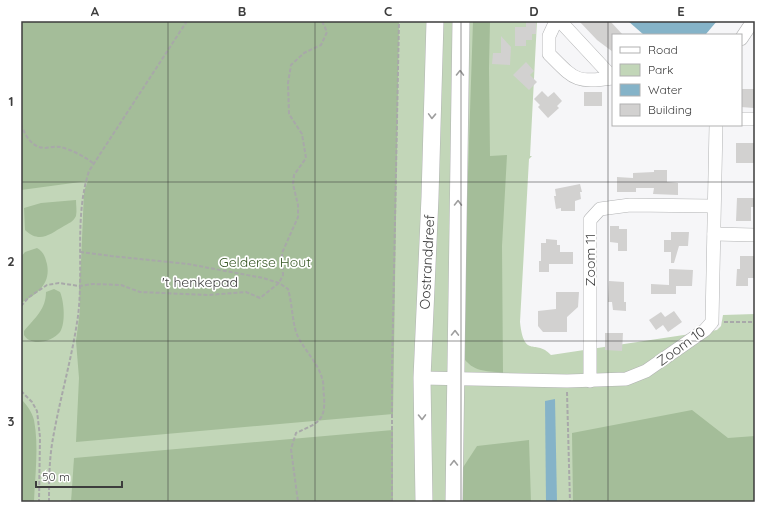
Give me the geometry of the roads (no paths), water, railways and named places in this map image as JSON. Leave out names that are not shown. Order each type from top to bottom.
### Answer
[{"type":"main road","name":"Oostranddreef","points":[[424,502],[422,378],[430,197],[435,21]]},
{"type":"main road","name":"Oostranddreef","points":[[454,502],[460,21]]},
{"type":"street","points":[[556,21],[549,36],[549,54],[570,74],[579,80],[592,81],[612,78]]},
{"type":"street","points":[[560,21],[612,77]]},
{"type":"street","points":[[742,38],[753,21]]},
{"type":"street","points":[[742,119],[755,119]]},
{"type":"street","name":"Zoom 10","points":[[422,378],[566,381],[626,379],[646,371],[705,330],[712,322],[714,234],[713,206],[716,126]]},
{"type":"street","name":"Zoom 11","points":[[590,381],[590,220],[600,209],[630,205],[713,206]]},
{"type":"street","points":[[714,234],[755,235]]},
{"type":"water","points":[[628,21],[717,21],[706,34],[643,34]]},
{"type":"water","points":[[555,399],[557,502],[546,502],[545,401]]},
{"type":"park label","name":"Gelderse Hout","points":[[265,262]]}]
